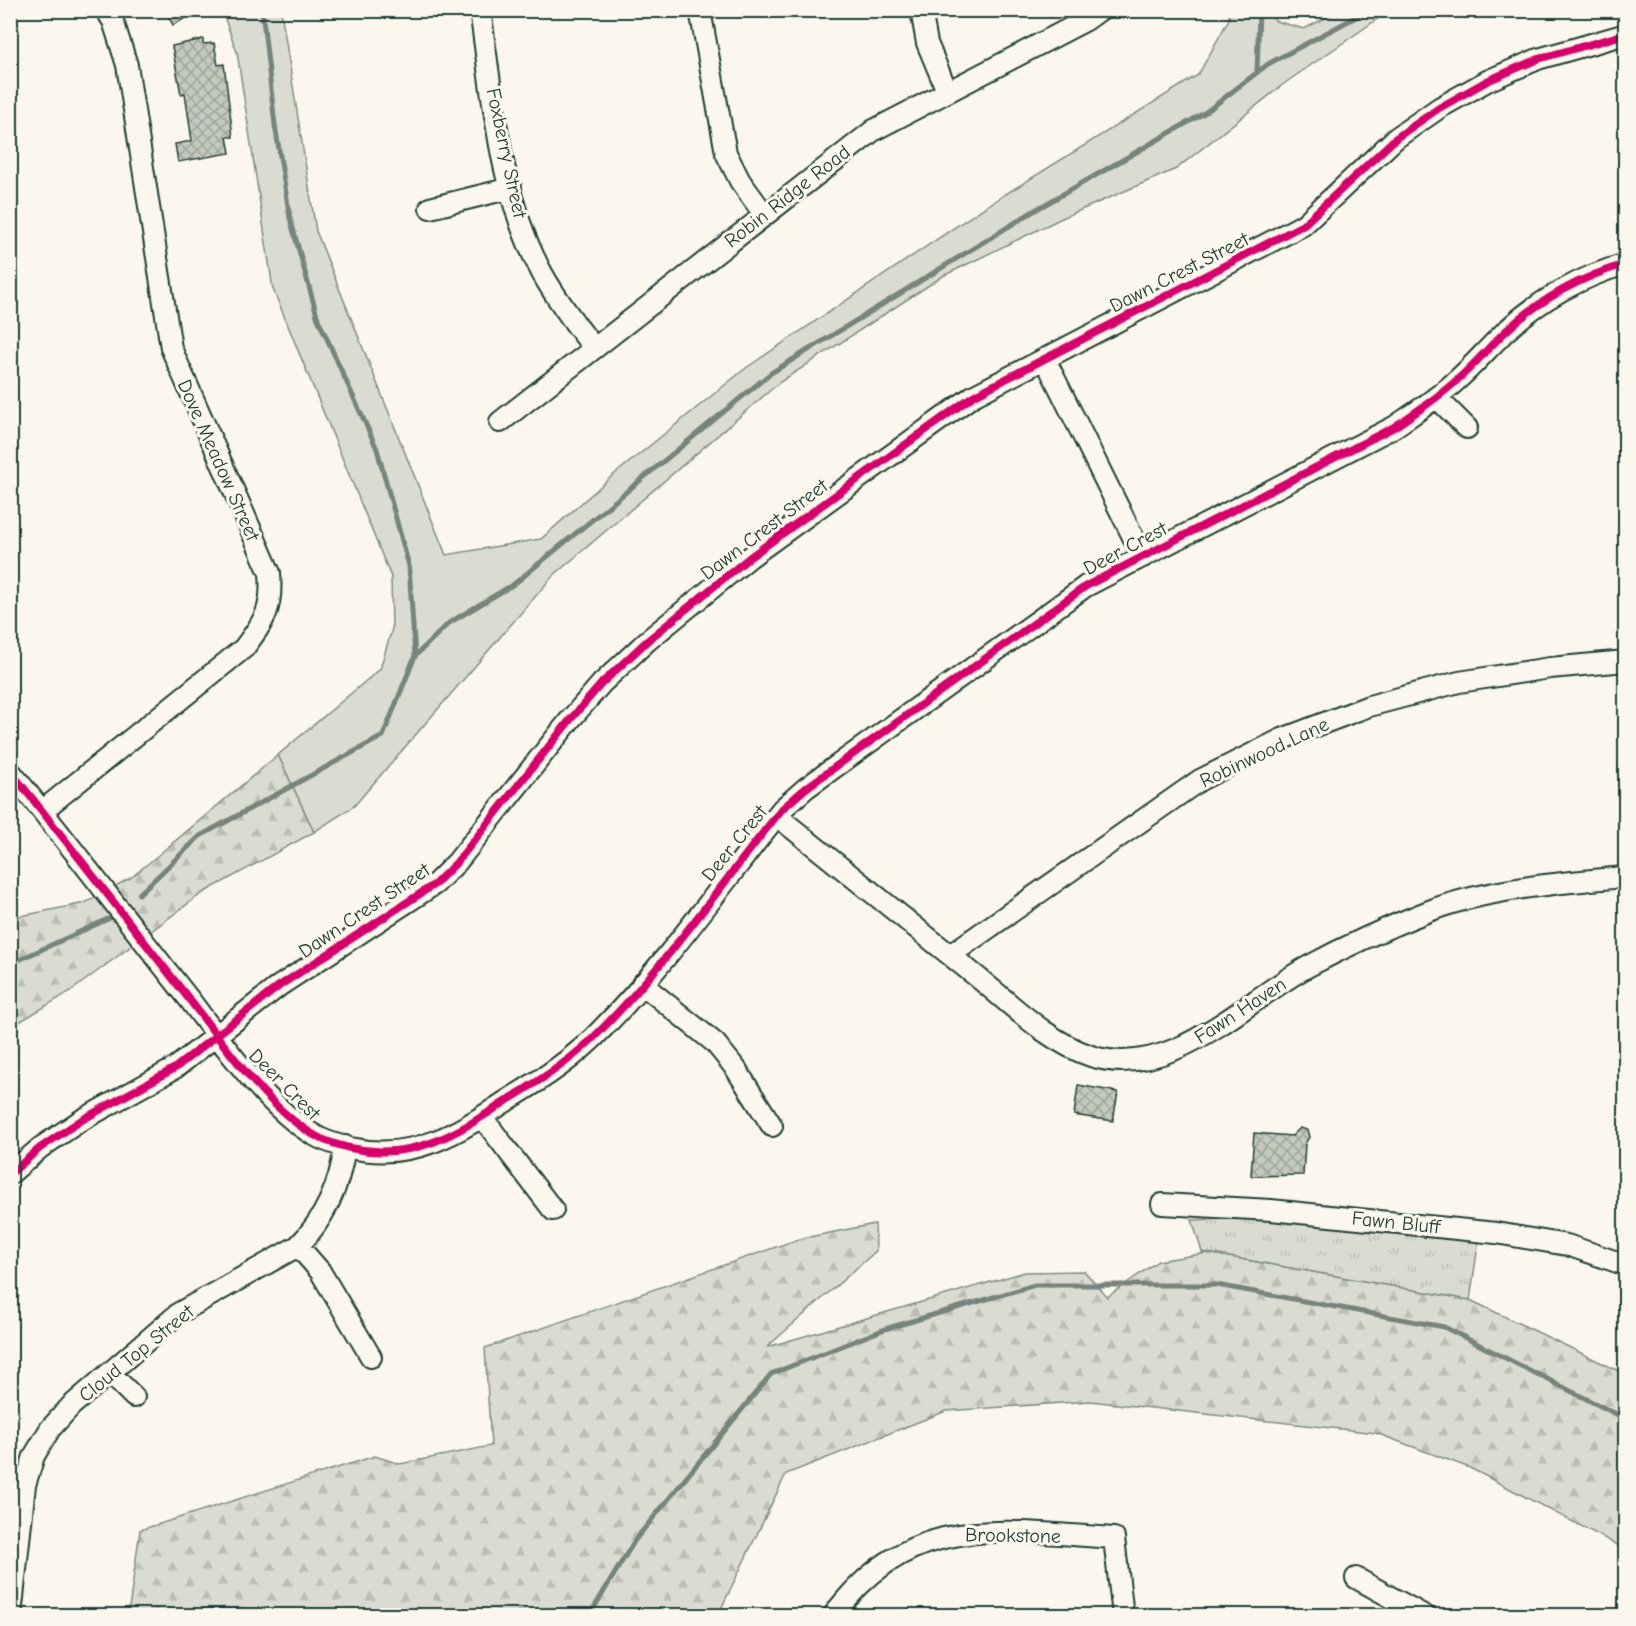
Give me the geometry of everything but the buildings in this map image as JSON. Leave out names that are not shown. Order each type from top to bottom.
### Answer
[{"type":"street","name":"Dove Meadow Street","points":[[42,811],[244,648],[266,619],[272,597],[270,573],[171,348],[127,65],[113,21],[106,10]]},
{"type":"street","name":"Foxberry Street","points":[[480,10],[500,144],[525,236],[541,271],[561,304],[594,348]]},
{"type":"street","points":[[700,10],[724,146],[740,182],[764,214]]},
{"type":"street","points":[[921,10],[927,43],[947,91]]},
{"type":"street","name":"Robin Ridge Road","points":[[500,422],[874,130],[1086,20],[1100,10]]},
{"type":"street","name":"Dawn Crest Street","points":[[10,1174],[80,1121],[175,1068],[279,986],[435,884],[457,862],[602,683],[648,641],[750,557],[973,396],[1302,225],[1396,138],[1449,102],[1487,81],[1538,59],[1626,34]]},
{"type":"street","points":[[430,208],[511,188]]},
{"type":"street","name":"Deer Crest","points":[[12,776],[42,811],[217,1035],[286,1114],[312,1134],[345,1146],[375,1151],[422,1147],[482,1117],[549,1074],[602,1029],[642,984],[777,816],[806,788],[1086,586],[1394,427],[1436,397],[1531,310],[1586,278],[1626,264]]},
{"type":"street","points":[[1045,359],[1143,557]]},
{"type":"street","points":[[1436,397],[1467,429]]},
{"type":"street","name":"Robinwood Lane","points":[[950,954],[1200,780],[1282,739],[1369,705],[1459,682],[1550,668],[1626,661]]},
{"type":"street","name":"Fawn Haven","points":[[777,816],[1041,1028],[1091,1056],[1134,1060],[1195,1041],[1307,967],[1369,935],[1432,909],[1503,892],[1626,877]]},
{"type":"street","points":[[642,984],[715,1043],[736,1069],[772,1126]]},
{"type":"street","points":[[482,1117],[553,1210]]},
{"type":"street","name":"Cloud Top Street","points":[[11,1616],[25,1485],[34,1456],[50,1429],[71,1406],[179,1313],[298,1246],[312,1232],[334,1192],[345,1146]]},
{"type":"street","name":"Fawn Bluff","points":[[1162,1204],[1271,1210],[1484,1231],[1567,1245],[1626,1265]]},
{"type":"street","points":[[298,1246],[320,1271],[371,1357]]},
{"type":"street","points":[[110,1373],[134,1397]]},
{"type":"street","name":"Brookstone","points":[[832,1616],[857,1586],[887,1561],[940,1538],[979,1531],[1114,1538],[1124,1616]]},
{"type":"street","points":[[1356,1578],[1425,1616]]},
{"type":"green space","points":[[222,11],[281,11],[316,231],[446,555],[541,539],[611,477],[746,368],[985,207],[1198,75],[1229,19],[1229,11],[1267,11],[1276,21],[1304,29],[1339,11],[1389,11],[1285,83],[1176,169],[1062,218],[943,276],[780,382],[553,576],[354,806],[314,832],[278,755],[380,669],[392,629],[391,577],[273,289],[237,52]]},
{"type":"green space","points":[[278,755],[314,832],[201,894],[71,991],[11,1027],[11,918],[85,903],[132,877]]},
{"type":"green space","points":[[1240,1218],[1479,1238],[1470,1300],[1202,1252],[1192,1220]]},
{"type":"green space","points":[[875,1224],[876,1251],[767,1347],[1025,1272],[1084,1271],[1107,1297],[1158,1261],[1207,1253],[1470,1300],[1625,1374],[1625,1549],[1470,1468],[1376,1433],[1090,1401],[946,1411],[786,1474],[718,1615],[270,1616],[243,1608],[204,1609],[202,1615],[128,1616],[140,1530],[375,1456],[400,1464],[491,1446],[485,1348],[799,1239]]},
{"type":"waterway","points":[[139,894],[200,836],[383,736],[415,656],[409,566],[377,449],[318,319],[290,218],[275,125],[262,10]]},
{"type":"waterway","points":[[1257,72],[1259,10]]},
{"type":"waterway","points":[[415,656],[449,623],[514,584],[771,373],[1037,209],[1206,112],[1268,64],[1369,10]]},
{"type":"waterway","points":[[10,964],[110,918]]},
{"type":"waterway","points":[[589,1616],[635,1540],[771,1374],[885,1329],[1035,1285],[1217,1285],[1444,1327],[1626,1419]]},
{"type":"cycle path","points":[[10,1174],[40,1148],[80,1121],[175,1068],[279,986],[435,884],[457,862],[602,683],[647,641],[750,557],[973,396],[1303,225],[1396,138],[1439,108],[1487,81],[1538,59],[1626,34]]},
{"type":"cycle path","points":[[10,771],[230,1054],[280,1109],[314,1135],[350,1148],[396,1151],[436,1141],[473,1122],[547,1075],[592,1039],[650,977],[782,809],[806,788],[1086,586],[1394,427],[1450,387],[1506,331],[1532,309],[1577,282],[1626,264]]}]
